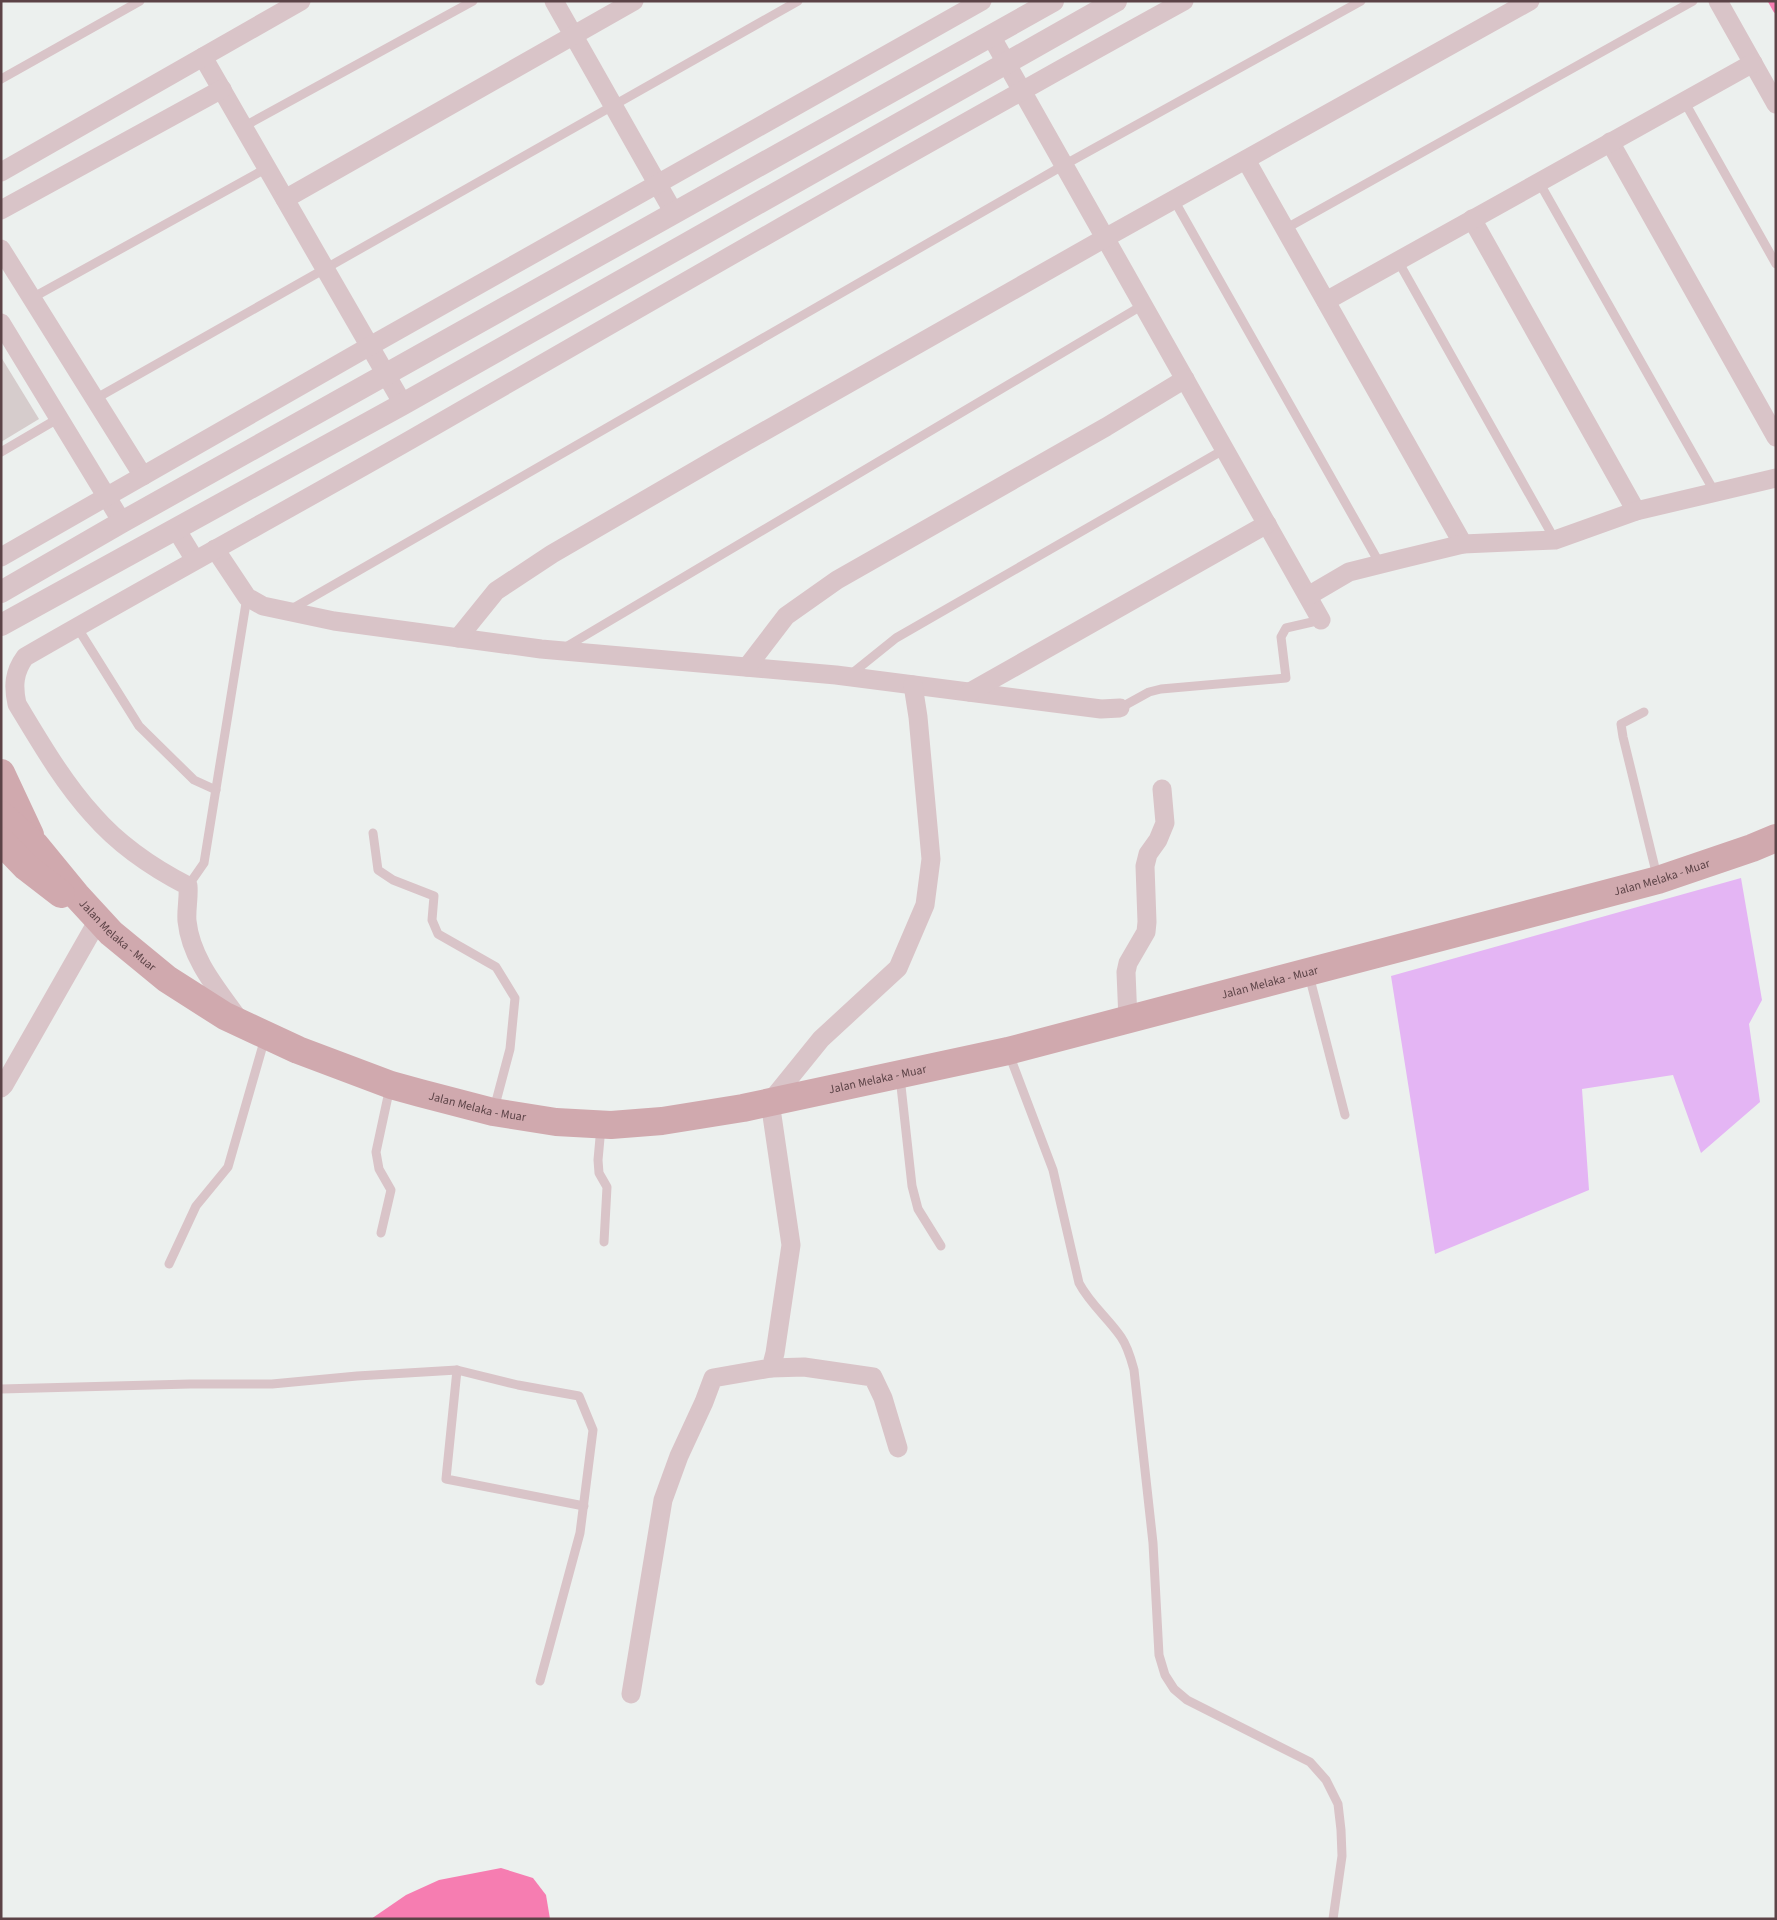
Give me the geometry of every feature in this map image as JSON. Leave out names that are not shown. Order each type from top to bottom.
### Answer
[{"type":"main road","name":"Jalan Melaka - Muar","points":[[1,773],[35,845]]},
{"type":"main road","name":"Jalan Melaka - Muar","points":[[1,815],[35,845],[104,928],[166,979],[225,1016],[298,1050],[391,1085],[494,1112],[556,1122],[602,1124],[662,1121],[770,1102],[1008,1051],[1658,880],[1776,838]]},
{"type":"main road","points":[[1,841],[26,867],[104,928]]},
{"type":"street","points":[[1,172],[301,1]]},
{"type":"street","points":[[554,1],[674,213]]},
{"type":"street","points":[[285,199],[634,1]]},
{"type":"street","points":[[1,557],[370,346],[982,1]]},
{"type":"street","points":[[1,592],[122,522],[1053,1]]},
{"type":"street","points":[[1,625],[403,404],[1116,1]]},
{"type":"street","points":[[254,1030],[198,958],[187,920],[188,886],[156,869],[129,849],[93,816],[61,775],[17,704],[14,692],[15,679],[19,666],[25,657],[1184,1]]},
{"type":"street","points":[[458,638],[496,591],[522,573],[743,443],[1530,1]]},
{"type":"street","points":[[1718,1],[1776,104]]},
{"type":"street","points":[[991,36],[1321,620]]},
{"type":"street","points":[[203,57],[403,404]]},
{"type":"street","points":[[1326,301],[1753,63]]},
{"type":"street","points":[[1,210],[222,89]]},
{"type":"street","points":[[1610,142],[1776,437]]},
{"type":"street","points":[[1246,160],[1463,544]]},
{"type":"street","points":[[1472,219],[1636,511]]},
{"type":"street","points":[[1,249],[143,476]]},
{"type":"street","points":[[1,323],[122,522]]},
{"type":"street","points":[[747,667],[786,616],[837,580],[1106,427],[1185,379]]},
{"type":"street","points":[[1308,596],[1349,572],[1380,564],[1463,544],[1555,540],[1636,511],[1714,491],[1776,478]]},
{"type":"street","points":[[970,692],[1267,524]]},
{"type":"street","points":[[176,529],[194,560]]},
{"type":"street","points":[[215,548],[247,597],[263,606],[334,621],[560,651],[848,677],[1101,709],[1120,708]]},
{"type":"street","points":[[771,1368],[791,1245],[770,1102],[821,1039],[898,968],[925,905],[931,859],[919,726],[913,685]]},
{"type":"street","points":[[1128,1020],[1126,972],[1128,963],[1146,932],[1144,866],[1148,854],[1158,840],[1165,823],[1162,789]]},
{"type":"street","points":[[1,1088],[104,928]]},
{"type":"street","points":[[631,1694],[663,1500],[679,1456],[713,1378],[771,1368],[804,1367],[873,1376],[883,1398],[898,1448]]},
{"type":"lane","points":[[1,79],[140,1]]},
{"type":"lane","points":[[244,128],[473,1]]},
{"type":"lane","points":[[95,399],[798,1]]},
{"type":"lane","points":[[288,611],[1064,165],[1361,1]]},
{"type":"lane","points":[[1285,229],[1693,1]]},
{"type":"lane","points":[[1684,101],[1776,264]]},
{"type":"lane","points":[[32,298],[267,168]]},
{"type":"lane","points":[[1539,182],[1714,491]]},
{"type":"lane","points":[[1174,200],[1380,564]]},
{"type":"lane","points":[[1398,261],[1555,540]]},
{"type":"lane","points":[[560,651],[1143,305]]},
{"type":"lane","points":[[1,452],[60,418]]},
{"type":"lane","points":[[848,677],[896,638],[1225,449]]},
{"type":"lane","points":[[188,886],[204,863],[247,597]]},
{"type":"lane","points":[[1120,708],[1149,692],[1161,689],[1286,678],[1281,637],[1286,628],[1321,620]]},
{"type":"lane","points":[[77,627],[139,726],[194,780],[216,790]]},
{"type":"lane","points":[[1644,712],[1621,724],[1658,880]]},
{"type":"lane","points":[[373,833],[378,870],[393,880],[434,896],[432,920],[438,934],[496,967],[515,998],[510,1049],[494,1112]]},
{"type":"lane","points":[[1309,973],[1344,1115]]},
{"type":"lane","points":[[169,1264],[196,1206],[228,1167],[254,1030]]},
{"type":"lane","points":[[1008,1051],[1053,1170],[1080,1283],[1085,1295],[1121,1337],[1129,1353],[1134,1370],[1153,1543],[1159,1656],[1165,1675],[1174,1689],[1187,1700],[1310,1762],[1326,1780],[1338,1804],[1341,1830],[1342,1856],[1333,1919]]},
{"type":"lane","points":[[900,1074],[912,1186],[918,1209],[941,1246]]},
{"type":"lane","points":[[381,1233],[391,1190],[378,1169],[376,1152],[391,1085]]},
{"type":"lane","points":[[602,1124],[598,1160],[599,1173],[607,1186],[604,1242]]},
{"type":"lane","points":[[1,1389],[190,1384],[272,1384],[357,1376],[456,1370],[518,1385],[580,1396],[593,1430],[584,1506],[580,1533],[540,1681]]},
{"type":"lane","points":[[456,1370],[446,1479],[584,1506]]},
{"type":"shaded area","points":[[1741,878],[1762,1000],[1749,1024],[1760,1102],[1701,1153],[1673,1075],[1582,1089],[1589,1190],[1435,1254],[1391,976]]},
{"type":"shaded area","points":[[501,1868],[533,1878],[546,1895],[550,1919],[371,1919],[406,1895],[439,1880]]},
{"type":"building","points":[[1,357],[39,419],[1,442]]},
{"type":"waterway","points":[[1771,1],[1776,10]]}]
